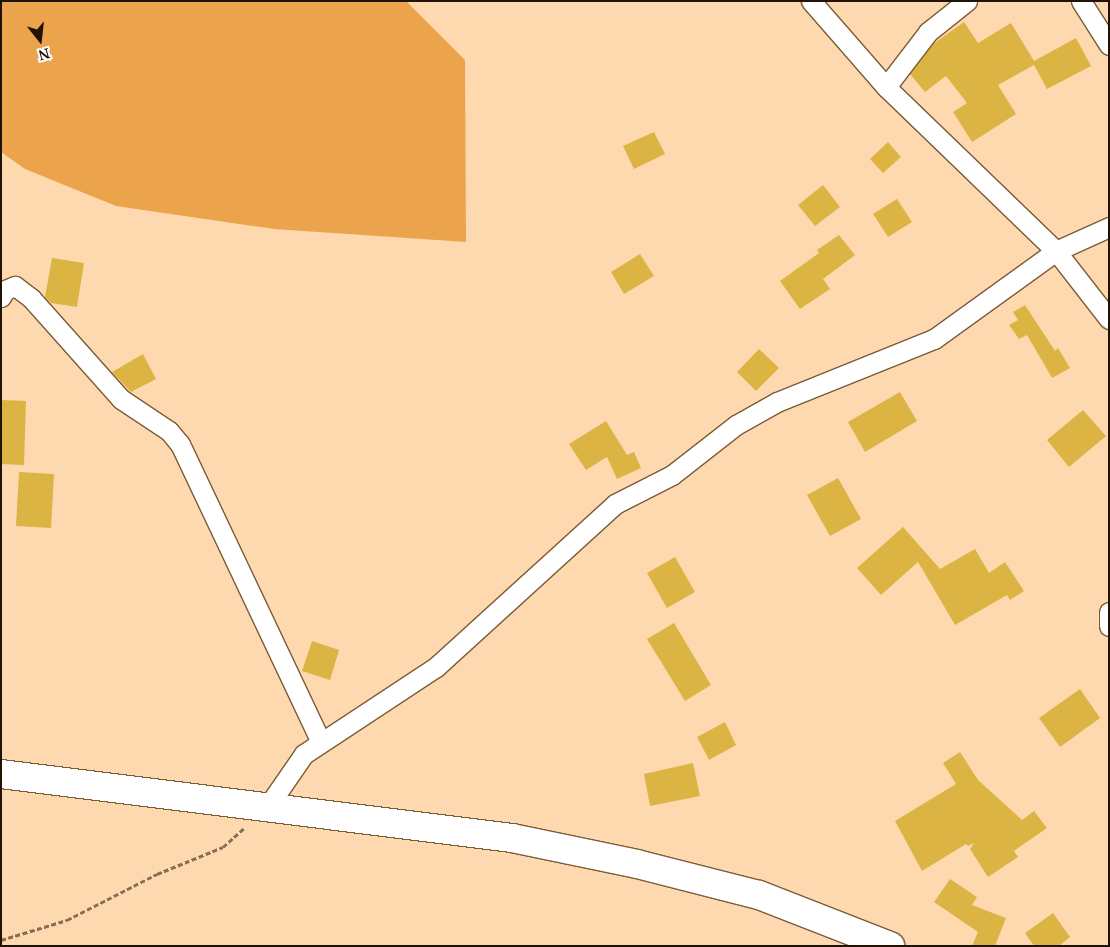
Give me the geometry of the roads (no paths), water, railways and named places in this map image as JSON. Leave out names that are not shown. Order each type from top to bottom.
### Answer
[{"type":"main road","points":[[1,774],[512,838],[637,864],[759,895],[890,946]]},
{"type":"street","points":[[811,1],[886,87],[1056,251],[1109,319]]},
{"type":"street","points":[[886,87],[928,32],[967,1]]},
{"type":"street","points":[[1082,1],[1109,44]]},
{"type":"street","points":[[268,806],[304,754],[320,740],[369,714],[436,667],[615,504],[672,475],[736,425],[778,402],[934,339],[1056,251],[1109,227]]},
{"type":"street","points":[[1,297],[5,290],[15,286],[31,298],[121,399],[169,431],[180,444],[320,740]]},
{"type":"street","points":[[1109,612],[1109,626]]}]
